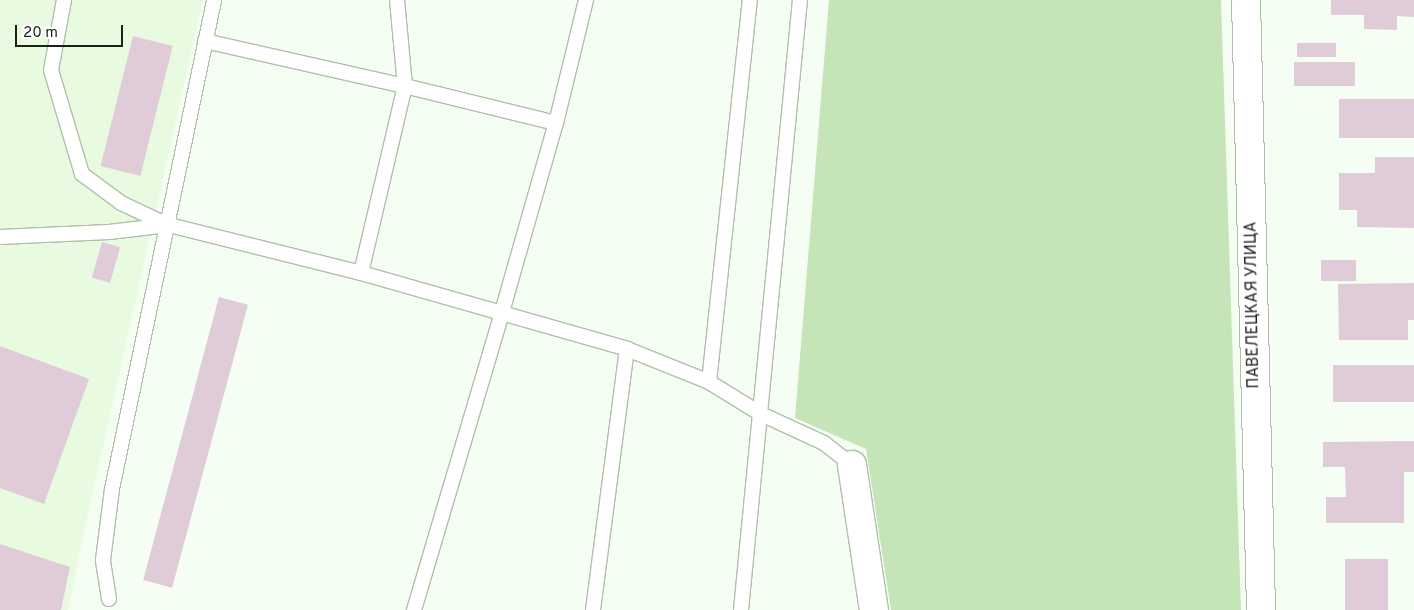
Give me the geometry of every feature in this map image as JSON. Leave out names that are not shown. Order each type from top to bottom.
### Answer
[{"type":"street","name":"ПАВЕЛЕЦКАЯ УЛИЦА","points":[[1246,0],[1261,610]]},
{"type":"street","points":[[852,465],[874,610]]},
{"type":"lane","points":[[64,0],[51,70],[82,174],[120,203],[169,226],[361,273],[627,349],[709,382],[762,414],[824,443],[852,465]]},
{"type":"lane","points":[[109,599],[103,560],[112,489],[169,226],[204,41],[214,0]]},
{"type":"lane","points":[[361,273],[405,86],[397,0]]},
{"type":"lane","points":[[414,610],[556,123],[586,0]]},
{"type":"lane","points":[[709,382],[750,0]]},
{"type":"lane","points":[[741,610],[762,414],[800,0]]},
{"type":"lane","points":[[204,41],[405,86],[556,123]]},
{"type":"lane","points":[[0,237],[109,232],[169,226]]},
{"type":"lane","points":[[593,610],[627,349]]},
{"type":"shaded area","points":[[0,0],[203,0],[68,610],[0,610]]},
{"type":"shaded area","points":[[829,0],[1221,0],[1241,610],[891,610],[866,449],[795,418]]},
{"type":"building","points":[[1331,0],[1414,0],[1414,17],[1397,16],[1397,30],[1364,29],[1364,15],[1331,15]]},
{"type":"building","points":[[133,36],[173,46],[140,176],[101,166]]},
{"type":"building","points":[[1297,43],[1336,43],[1336,57],[1297,57]]},
{"type":"building","points":[[1294,62],[1355,62],[1355,86],[1294,86]]},
{"type":"building","points":[[1339,99],[1414,99],[1414,138],[1339,138]]},
{"type":"building","points":[[1375,157],[1414,157],[1414,228],[1357,227],[1357,210],[1339,210],[1339,173],[1375,173]]},
{"type":"building","points":[[102,242],[120,247],[110,283],[92,278]]},
{"type":"building","points":[[1321,260],[1356,260],[1356,281],[1321,281]]},
{"type":"building","points":[[1414,283],[1414,320],[1408,320],[1408,340],[1339,340],[1338,284]]},
{"type":"building","points":[[219,297],[248,305],[172,588],[143,580]]},
{"type":"building","points":[[0,346],[89,379],[44,504],[0,488]]},
{"type":"building","points":[[1333,365],[1414,365],[1414,402],[1333,402]]},
{"type":"building","points":[[1414,441],[1414,472],[1404,472],[1404,523],[1326,523],[1326,497],[1346,497],[1345,467],[1323,467],[1323,442]]},
{"type":"building","points":[[0,544],[70,567],[61,610],[0,610]]},
{"type":"building","points":[[1345,559],[1388,559],[1388,610],[1345,610]]}]
